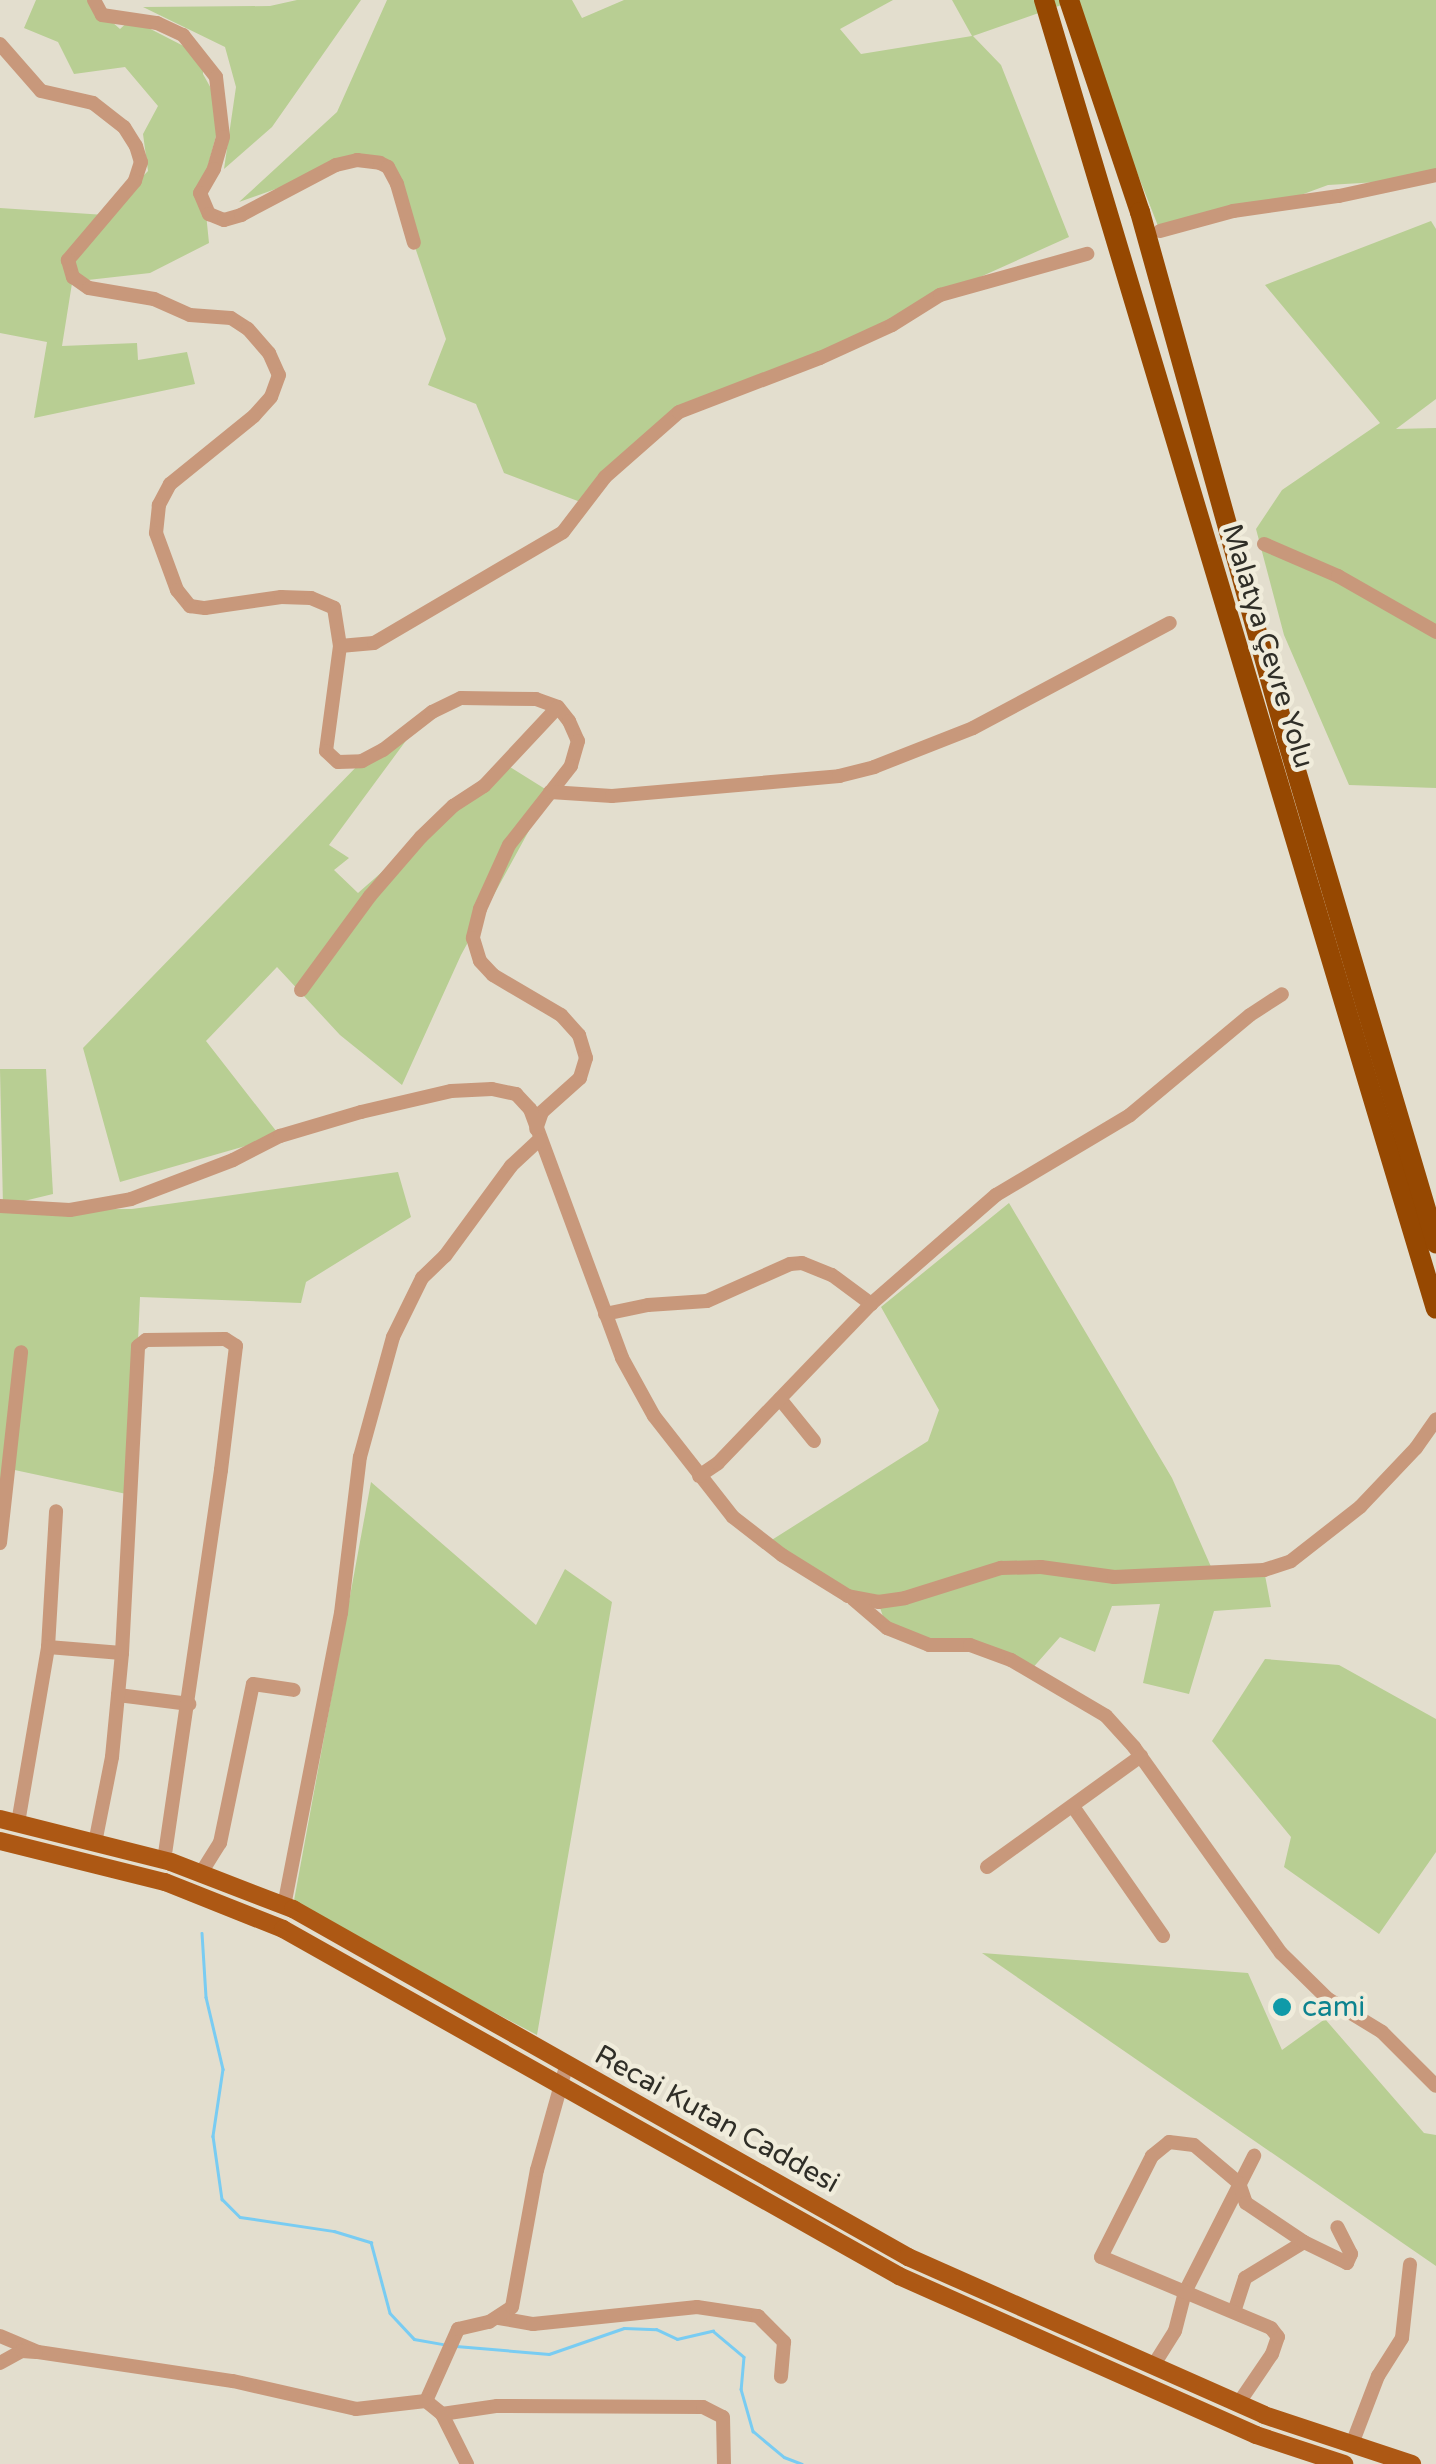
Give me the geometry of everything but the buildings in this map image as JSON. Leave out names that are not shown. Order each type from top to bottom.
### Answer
[{"type":"highway","name":"Malatya Çevre Yolu","points":[[1044,0],[1436,1308]]},
{"type":"highway","name":"Malatya Çevre Yolu","points":[[1069,0],[1140,212],[1286,740],[1436,1243]]},
{"type":"main road","name":"Recai Kutan Caddesi","points":[[9,1821],[164,1860],[284,1906],[908,2257],[1238,2404],[1412,2464]]},
{"type":"main road","name":"Recai Kutan Caddesi","points":[[0,1841],[165,1882],[284,1928],[560,2088],[899,2276],[1256,2435],[1314,2459],[1344,2464]]},
{"type":"street","points":[[94,0],[102,15],[157,23],[183,36],[216,77],[223,136],[214,169],[200,193],[200,201],[214,217],[241,215],[336,166],[357,160],[388,167],[398,184],[414,243]]},
{"type":"street","points":[[0,44],[41,90],[93,104],[124,128],[136,146],[140,162],[135,181],[68,260],[73,277],[89,288],[154,299],[190,315],[230,318],[259,341],[279,375],[272,397],[170,484],[159,505],[156,533],[177,590],[190,606],[205,608],[281,597],[311,598],[334,608],[340,646],[326,751],[338,762],[362,761],[384,750],[432,712],[461,698],[536,699],[558,708],[578,741],[572,766],[510,845],[480,909],[474,938],[480,961],[493,974],[561,1014],[579,1036],[586,1058],[580,1078],[550,1104],[537,1134],[445,1256],[422,1278],[393,1338],[357,1472],[342,1614],[284,1906]]},
{"type":"street","points":[[1160,231],[1233,210],[1339,196],[1436,175]]},
{"type":"street","points":[[340,646],[374,644],[563,532],[605,476],[680,412],[892,326],[940,295],[1087,254]]},
{"type":"street","points":[[1264,544],[1338,576],[1436,632]]},
{"type":"street","points":[[550,792],[612,796],[840,776],[874,767],[973,728],[1170,623]]},
{"type":"street","points":[[301,990],[370,896],[421,837],[453,806],[484,786],[558,708]]},
{"type":"street","points":[[698,1476],[872,1304],[996,1196],[1130,1116],[1282,994]]},
{"type":"street","points":[[0,1206],[70,1210],[131,1199],[233,1160],[280,1136],[451,1091],[492,1088],[534,1103],[550,1104]]},
{"type":"street","points":[[516,1094],[530,1109],[622,1358],[654,1416],[733,1517],[782,1555],[848,1596],[887,1628],[928,1645],[970,1646],[1011,1660],[1106,1716],[1140,1756],[1281,1954],[1328,1999],[1382,2032],[1436,2086]]},
{"type":"street","points":[[604,1314],[648,1305],[707,1301],[790,1264],[802,1264],[832,1275],[872,1304]]},
{"type":"street","points":[[95,1843],[112,1757],[122,1653],[138,1346],[146,1340],[225,1339],[236,1346],[189,1704],[164,1860]]},
{"type":"street","points":[[0,1544],[21,1352]]},
{"type":"street","points":[[780,1399],[814,1441]]},
{"type":"street","points":[[848,1596],[878,1602],[905,1598],[1001,1568],[1041,1567],[1114,1577],[1264,1570],[1292,1561],[1360,1507],[1432,1425]]},
{"type":"street","points":[[9,1821],[48,1648],[56,1511]]},
{"type":"street","points":[[48,1648],[122,1653]]},
{"type":"street","points":[[201,1874],[220,1843],[253,1684],[294,1690]]},
{"type":"street","points":[[118,1695],[189,1704]]},
{"type":"street","points":[[988,1867],[1074,1808],[1140,1756]]},
{"type":"street","points":[[1074,1808],[1164,1936]]},
{"type":"street","points":[[499,2318],[512,2308],[517,2294],[537,2170],[566,2067]]},
{"type":"street","points":[[1238,2404],[1272,2354],[1278,2337],[1271,2328],[1101,2257],[1102,2248],[1152,2156],[1169,2142],[1194,2145],[1239,2183],[1246,2202],[1304,2242],[1348,2263],[1351,2254],[1338,2226]]},
{"type":"street","points":[[1153,2366],[1175,2331],[1185,2292],[1254,2156]]},
{"type":"street","points":[[1234,2312],[1245,2278],[1304,2242]]},
{"type":"street","points":[[1352,2444],[1378,2376],[1402,2338],[1410,2264]]},
{"type":"street","points":[[426,2400],[451,2336],[458,2328],[499,2318],[533,2324],[697,2307],[758,2316],[784,2342],[781,2377]]},
{"type":"street","points":[[0,2336],[38,2352]]},
{"type":"street","points":[[0,2363],[22,2351],[38,2352],[233,2381],[356,2409],[426,2400],[442,2414],[466,2464]]},
{"type":"street","points":[[442,2414],[498,2406],[703,2407],[722,2417],[724,2464]]},
{"type":"green space","points":[[36,0],[99,0],[96,8],[120,29],[131,19],[203,56],[203,74],[223,110],[203,184],[209,243],[150,273],[79,281],[73,277],[62,346],[137,343],[138,360],[187,352],[195,384],[34,418],[47,342],[0,333],[0,208],[105,215],[148,171],[143,134],[158,106],[125,67],[74,74],[58,42],[24,28]]},
{"type":"green space","points":[[297,0],[361,0],[272,127],[224,169],[236,87],[225,47],[143,7],[270,6]]},
{"type":"green space","points":[[387,0],[572,0],[582,18],[624,0],[893,0],[840,29],[861,54],[972,36],[952,0],[1436,0],[1436,175],[1428,179],[1328,185],[1279,203],[1160,231],[1070,2],[973,36],[1001,65],[1069,237],[940,295],[892,325],[679,412],[583,503],[504,473],[476,404],[428,385],[446,339],[388,167],[357,160],[239,202],[337,112]]},
{"type":"green space","points":[[1431,221],[1436,229],[1436,399],[1396,429],[1436,428],[1436,788],[1349,785],[1284,635],[1256,529],[1282,490],[1380,423],[1265,285]]},
{"type":"green space","points":[[419,723],[329,845],[349,858],[334,870],[358,893],[505,764],[550,792],[461,955],[402,1085],[340,1035],[277,967],[206,1041],[280,1136],[120,1182],[83,1048],[362,761]]},
{"type":"green space","points":[[0,1069],[46,1069],[53,1194],[3,1206]]},
{"type":"green space","points":[[398,1172],[411,1217],[306,1282],[301,1303],[140,1297],[131,1495],[10,1469],[0,1551],[0,1210],[132,1209]]},
{"type":"green space","points":[[1009,1203],[1172,1478],[1212,1569],[1264,1570],[1271,1607],[1214,1611],[1189,1694],[1143,1683],[1160,1604],[1112,1606],[1095,1652],[1060,1637],[1030,1671],[970,1645],[929,1645],[887,1628],[878,1602],[848,1595],[767,1543],[928,1441],[939,1410],[881,1307]]},
{"type":"green space","points":[[371,1482],[536,1625],[565,1569],[612,1602],[537,2035],[293,1906]]},
{"type":"green space","points":[[1265,1659],[1339,1665],[1436,1719],[1436,1852],[1379,1934],[1284,1867],[1291,1837],[1212,1741]]},
{"type":"green space","points":[[982,1953],[1248,1973],[1282,2050],[1325,2019],[1424,2133],[1436,2135],[1436,2266]]},
{"type":"waterway","points":[[202,1933],[206,1997],[223,2069],[213,2136],[222,2199],[240,2217],[334,2231],[371,2242],[390,2313],[414,2339],[443,2344]]},
{"type":"waterway","points":[[456,2346],[549,2354],[624,2328],[656,2329],[677,2339],[713,2331],[744,2357],[741,2389],[753,2431],[784,2457],[802,2464]]},
{"type":"place","name":"cami","points":[[1282,2007]]}]
